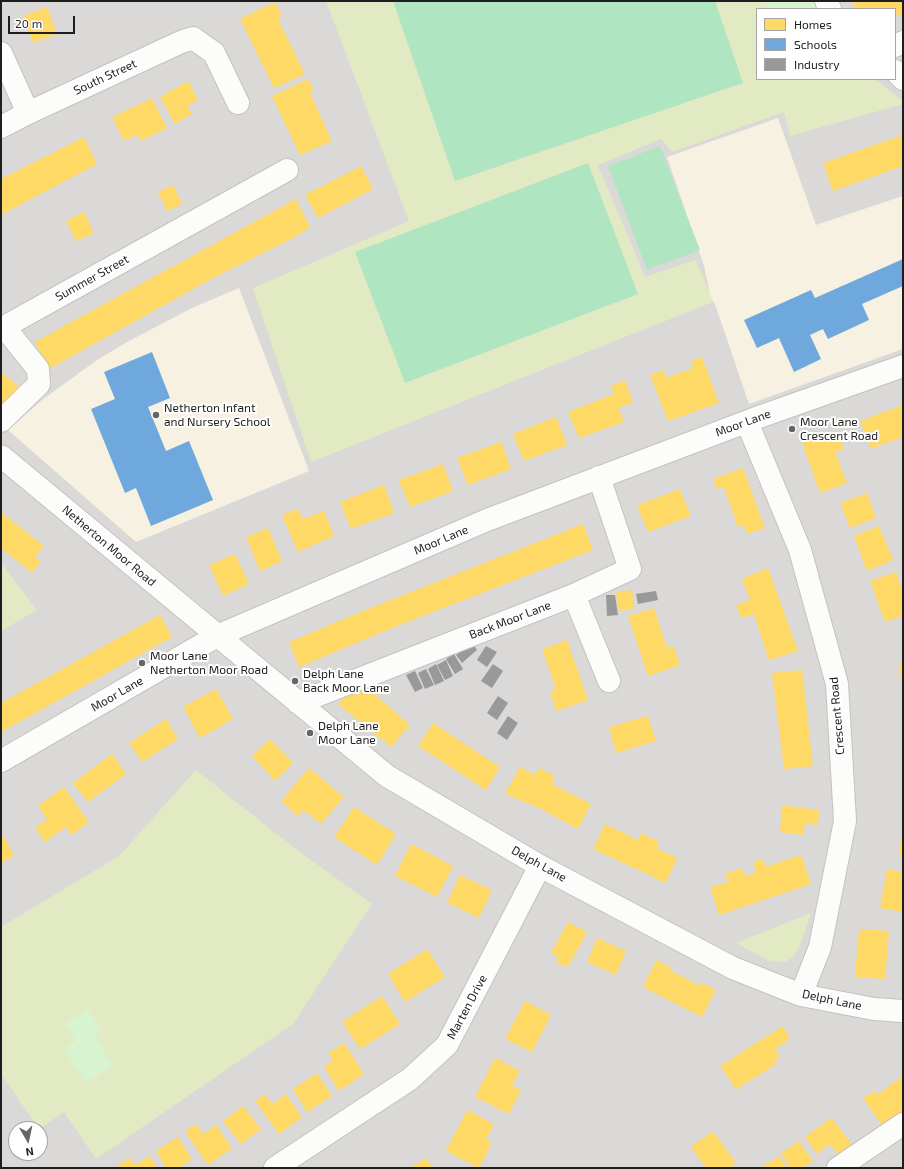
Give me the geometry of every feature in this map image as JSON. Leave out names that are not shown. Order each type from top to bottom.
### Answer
[{"type":"street","name":"South Street","points":[[1,128],[28,113],[181,42],[193,38],[214,54],[238,103]]},
{"type":"street","points":[[1,53],[28,113]]},
{"type":"street","name":"Summer Street","points":[[1,421],[39,384],[38,369],[2,327],[287,170]]},
{"type":"street","name":"Moor Lane","points":[[1,761],[217,636],[487,520],[747,422],[903,366]]},
{"type":"street","name":"Crescent Road","points":[[747,422],[800,550],[836,684],[845,821],[820,947],[801,995]]},
{"type":"street","name":"Netherton Moor Road","points":[[1,456],[217,636]]},
{"type":"street","name":"Back Moor Lane","points":[[298,703],[574,595],[630,568],[599,477]]},
{"type":"street","points":[[574,595],[609,681]]},
{"type":"street","name":"Delph Lane","points":[[217,636],[387,776],[540,866],[733,968],[801,995],[874,1009],[903,1011]]},
{"type":"street","name":"Marten Drive","points":[[275,1168],[410,1079],[447,1045],[540,866]]},
{"type":"street","points":[[838,1168],[903,1124]]},
{"type":"shaded area","points":[[1,1],[903,1],[903,1168],[1,1168]]},
{"type":"shaded area","points":[[778,118],[816,225],[903,196],[903,349],[749,404],[716,307],[710,295],[704,266],[667,157]]},
{"type":"shaded area","name":"Netherton Infant and Nursery School","points":[[239,288],[309,471],[136,542],[8,430],[42,400],[97,360],[127,342],[192,308]]},
{"type":"green space","points":[[326,1],[820,1],[823,8],[756,8],[756,80],[875,80],[903,101],[903,104],[790,136],[784,112],[672,152],[661,139],[598,165],[645,277],[696,260],[713,302],[311,462],[253,288],[409,221]]},
{"type":"green space","points":[[393,1],[715,1],[743,83],[455,181]]},
{"type":"green space","points":[[765,1],[814,1],[818,8],[768,8]]},
{"type":"green space","points":[[660,146],[700,250],[647,270],[608,166]]},
{"type":"green space","points":[[588,163],[638,294],[405,383],[355,252]]},
{"type":"green space","points":[[1,563],[37,610],[1,631]]},
{"type":"green space","points":[[196,770],[297,850],[372,904],[293,1024],[96,1159],[64,1112],[48,1123],[48,1121],[33,1121],[1,1074],[1,927],[119,856]]},
{"type":"green space","points":[[811,913],[799,948],[792,958],[785,962],[769,961],[736,943]]},
{"type":"green space","points":[[88,1009],[102,1031],[94,1036],[113,1065],[86,1083],[64,1049],[76,1041],[65,1024]]},
{"type":"building: Homes","points":[[854,1],[903,1],[903,16],[896,14],[896,8],[854,8]]},
{"type":"building: Homes","points":[[275,2],[282,16],[278,19],[305,74],[274,88],[240,19]]},
{"type":"building: Homes","points":[[47,7],[57,34],[33,43],[23,16]]},
{"type":"building: Homes","points":[[308,79],[314,91],[310,93],[332,141],[300,155],[272,96]]},
{"type":"building: Homes","points":[[188,81],[198,100],[187,106],[192,114],[175,124],[160,97]]},
{"type":"building: Homes","points":[[152,98],[167,128],[141,141],[137,135],[124,141],[112,117]]},
{"type":"building: Homes","points":[[903,135],[903,166],[833,191],[823,163]]},
{"type":"building: Homes","points":[[84,137],[97,164],[1,215],[1,179]]},
{"type":"building: Homes","points":[[361,166],[373,189],[318,218],[305,195]]},
{"type":"building: Homes","points":[[173,185],[182,204],[167,211],[158,192]]},
{"type":"building: Homes","points":[[296,199],[310,227],[295,237],[211,279],[49,369],[35,342]]},
{"type":"building: Homes","points":[[84,212],[94,233],[76,241],[66,221]]},
{"type":"building: Homes","points":[[702,357],[719,403],[668,421],[650,375],[664,370],[666,378],[693,368],[691,361]]},
{"type":"building: Homes","points":[[1,372],[19,387],[1,409]]},
{"type":"building: Homes","points":[[625,380],[633,402],[618,408],[624,422],[579,438],[568,412],[614,394],[611,386]]},
{"type":"building: Homes","points":[[903,405],[903,437],[871,449],[860,421]]},
{"type":"building: Homes","points":[[556,417],[567,445],[524,461],[513,434]]},
{"type":"building: Homes","points":[[838,430],[844,449],[835,452],[847,483],[820,493],[802,443]]},
{"type":"building: Homes","points":[[501,442],[511,469],[468,485],[457,458]]},
{"type":"building: Homes","points":[[443,464],[453,491],[410,507],[399,480]]},
{"type":"building: Homes","points":[[743,468],[765,528],[747,534],[744,525],[738,527],[724,487],[717,489],[713,479]]},
{"type":"building: Homes","points":[[384,485],[394,513],[351,529],[340,502]]},
{"type":"building: Homes","points":[[680,489],[691,516],[648,532],[637,505]]},
{"type":"building: Homes","points":[[867,493],[876,518],[850,528],[840,503]]},
{"type":"building: Homes","points":[[298,509],[303,519],[324,511],[334,536],[298,552],[282,515]]},
{"type":"building: Homes","points":[[1,512],[44,546],[35,557],[41,561],[32,573],[1,548]]},
{"type":"building: Homes","points":[[583,524],[593,550],[392,628],[299,667],[289,642],[363,611]]},
{"type":"building: Homes","points":[[879,526],[893,560],[867,571],[854,536]]},
{"type":"building: Homes","points":[[268,528],[282,561],[260,571],[246,537]]},
{"type":"building: Homes","points":[[235,554],[249,584],[223,596],[209,565]]},
{"type":"building: Homes","points":[[768,568],[798,651],[769,660],[754,614],[741,618],[736,605],[750,600],[742,579]]},
{"type":"building: Homes","points":[[896,572],[901,587],[903,587],[903,616],[885,622],[870,581]]},
{"type":"building: Homes","points":[[632,590],[634,609],[619,611],[616,592]]},
{"type":"building: Homes","points":[[654,608],[667,648],[673,645],[680,665],[648,676],[628,616]]},
{"type":"building: Homes","points":[[160,615],[172,637],[1,732],[1,703]]},
{"type":"building: Homes","points":[[567,640],[588,700],[556,711],[550,691],[556,689],[542,649]]},
{"type":"building: Homes","points":[[903,663],[903,688],[902,688],[899,664]]},
{"type":"building: Homes","points":[[802,670],[813,766],[784,769],[772,673]]},
{"type":"building: Homes","points":[[365,686],[410,725],[391,747],[338,704],[344,696],[346,697],[351,691],[357,696]]},
{"type":"building: Homes","points":[[216,689],[233,719],[200,738],[183,707]]},
{"type":"building: Homes","points":[[648,716],[656,741],[616,753],[609,727]]},
{"type":"building: Homes","points":[[166,719],[178,739],[142,762],[129,743]]},
{"type":"building: Homes","points":[[433,723],[500,767],[486,790],[418,746]]},
{"type":"building: Homes","points":[[270,739],[293,763],[275,781],[252,756]]},
{"type":"building: Homes","points":[[112,754],[126,774],[88,802],[73,783]]},
{"type":"building: Homes","points":[[520,767],[535,775],[539,768],[555,776],[552,784],[591,804],[578,829],[539,808],[505,794]]},
{"type":"building: Homes","points":[[309,768],[344,797],[321,824],[303,810],[298,816],[281,801]]},
{"type":"building: Homes","points":[[64,787],[89,822],[72,835],[66,827],[45,842],[35,828],[47,819],[38,806]]},
{"type":"building: Homes","points":[[782,805],[819,810],[818,825],[805,823],[803,835],[780,832]]},
{"type":"building: Homes","points":[[354,807],[396,834],[377,865],[334,837]]},
{"type":"building: Homes","points":[[605,824],[638,840],[641,833],[660,842],[656,848],[677,858],[666,883],[593,849]]},
{"type":"building: Homes","points":[[903,828],[903,857],[899,856]]},
{"type":"building: Homes","points":[[4,837],[14,856],[1,863],[1,839]]},
{"type":"building: Homes","points":[[411,844],[453,866],[437,897],[395,876]]},
{"type":"building: Homes","points":[[801,855],[811,884],[719,915],[710,887],[728,882],[725,874],[742,868],[745,876],[756,872],[753,862],[763,859],[766,867]]},
{"type":"building: Homes","points":[[887,869],[903,872],[903,912],[880,908]]},
{"type":"building: Homes","points":[[460,875],[492,890],[479,918],[447,903]]},
{"type":"building: Homes","points":[[568,922],[587,932],[569,965],[563,966],[558,964],[558,957],[551,953]]},
{"type":"building: Homes","points":[[859,929],[889,931],[885,979],[855,977]]},
{"type":"building: Homes","points":[[597,938],[626,951],[616,975],[587,962]]},
{"type":"building: Homes","points":[[427,949],[445,977],[405,1002],[388,974]]},
{"type":"building: Homes","points":[[656,960],[671,967],[670,970],[700,986],[701,982],[716,990],[702,1017],[643,987]]},
{"type":"building: Homes","points":[[382,996],[400,1024],[360,1049],[342,1022]]},
{"type":"building: Homes","points":[[525,1001],[551,1015],[532,1052],[505,1039]]},
{"type":"building: Homes","points":[[783,1026],[790,1039],[775,1049],[780,1056],[774,1061],[777,1064],[736,1089],[720,1066]]},
{"type":"building: Homes","points":[[344,1043],[364,1074],[339,1091],[324,1067],[333,1060],[328,1053]]},
{"type":"building: Homes","points":[[495,1058],[520,1071],[512,1085],[521,1090],[509,1114],[475,1097]]},
{"type":"building: Homes","points":[[317,1073],[332,1096],[307,1112],[293,1089]]},
{"type":"building: Homes","points":[[903,1076],[903,1113],[883,1127],[863,1098],[874,1091],[877,1095]]},
{"type":"building: Homes","points":[[265,1094],[272,1104],[286,1094],[302,1117],[279,1134],[255,1101]]},
{"type":"building: Homes","points":[[243,1106],[261,1129],[241,1144],[223,1121]]},
{"type":"building: Homes","points":[[467,1110],[494,1124],[486,1140],[492,1143],[479,1168],[446,1151]]},
{"type":"building: Homes","points":[[831,1118],[852,1144],[838,1155],[830,1144],[817,1154],[805,1137]]},
{"type":"building: Homes","points":[[216,1125],[232,1148],[208,1165],[186,1133],[188,1128],[198,1126],[203,1134]]},
{"type":"building: Homes","points":[[713,1131],[736,1163],[729,1168],[706,1168],[691,1147]]},
{"type":"building: Homes","points":[[178,1137],[192,1159],[179,1168],[166,1168],[156,1151]]},
{"type":"building: Homes","points":[[799,1141],[813,1161],[802,1168],[790,1168],[781,1153]]},
{"type":"building: Homes","points":[[150,1156],[157,1168],[120,1168],[118,1165],[130,1158],[135,1165]]},
{"type":"building: Homes","points":[[779,1156],[787,1168],[761,1168]]},
{"type":"building: Homes","points":[[426,1158],[433,1168],[410,1168]]},
{"type":"building: Schools","points":[[903,259],[903,286],[862,304],[869,320],[828,339],[823,329],[810,335],[821,359],[794,372],[779,338],[757,348],[744,320],[811,290],[815,298]]},
{"type":"building: Schools","points":[[152,352],[170,398],[148,407],[166,451],[189,441],[213,500],[151,526],[136,488],[125,493],[91,409],[115,399],[104,372]]},
{"type":"building: Industry","points":[[656,591],[658,600],[638,604],[636,594]]},
{"type":"building: Industry","points":[[606,595],[615,595],[618,615],[607,616]]},
{"type":"building: Industry","points":[[472,643],[477,650],[462,663],[456,655]]},
{"type":"building: Industry","points":[[486,646],[497,652],[487,667],[477,660]]},
{"type":"building: Industry","points":[[454,654],[463,669],[455,674],[446,659]]},
{"type":"building: Industry","points":[[446,660],[453,676],[445,680],[437,665]]},
{"type":"building: Industry","points":[[436,664],[444,681],[435,685],[428,669]]},
{"type":"building: Industry","points":[[493,664],[503,671],[492,688],[481,681]]},
{"type":"building: Industry","points":[[426,669],[434,685],[425,689],[418,673]]},
{"type":"building: Industry","points":[[415,671],[423,688],[415,692],[406,675]]},
{"type":"building: Industry","points":[[498,696],[508,703],[497,720],[487,713]]},
{"type":"building: Industry","points":[[508,716],[518,723],[507,740],[497,733]]},
{"type":"place","name":"Netherton Infant and Nursery School","points":[[156,415]]},
{"type":"place","name":"Moor Lane Crescent Road","points":[[792,429]]},
{"type":"place","name":"Moor Lane Netherton Moor Road","points":[[142,663]]},
{"type":"place","name":"Delph Lane Back Moor Lane","points":[[295,681]]},
{"type":"place","name":"Delph Lane Moor Lane","points":[[310,733]]}]
